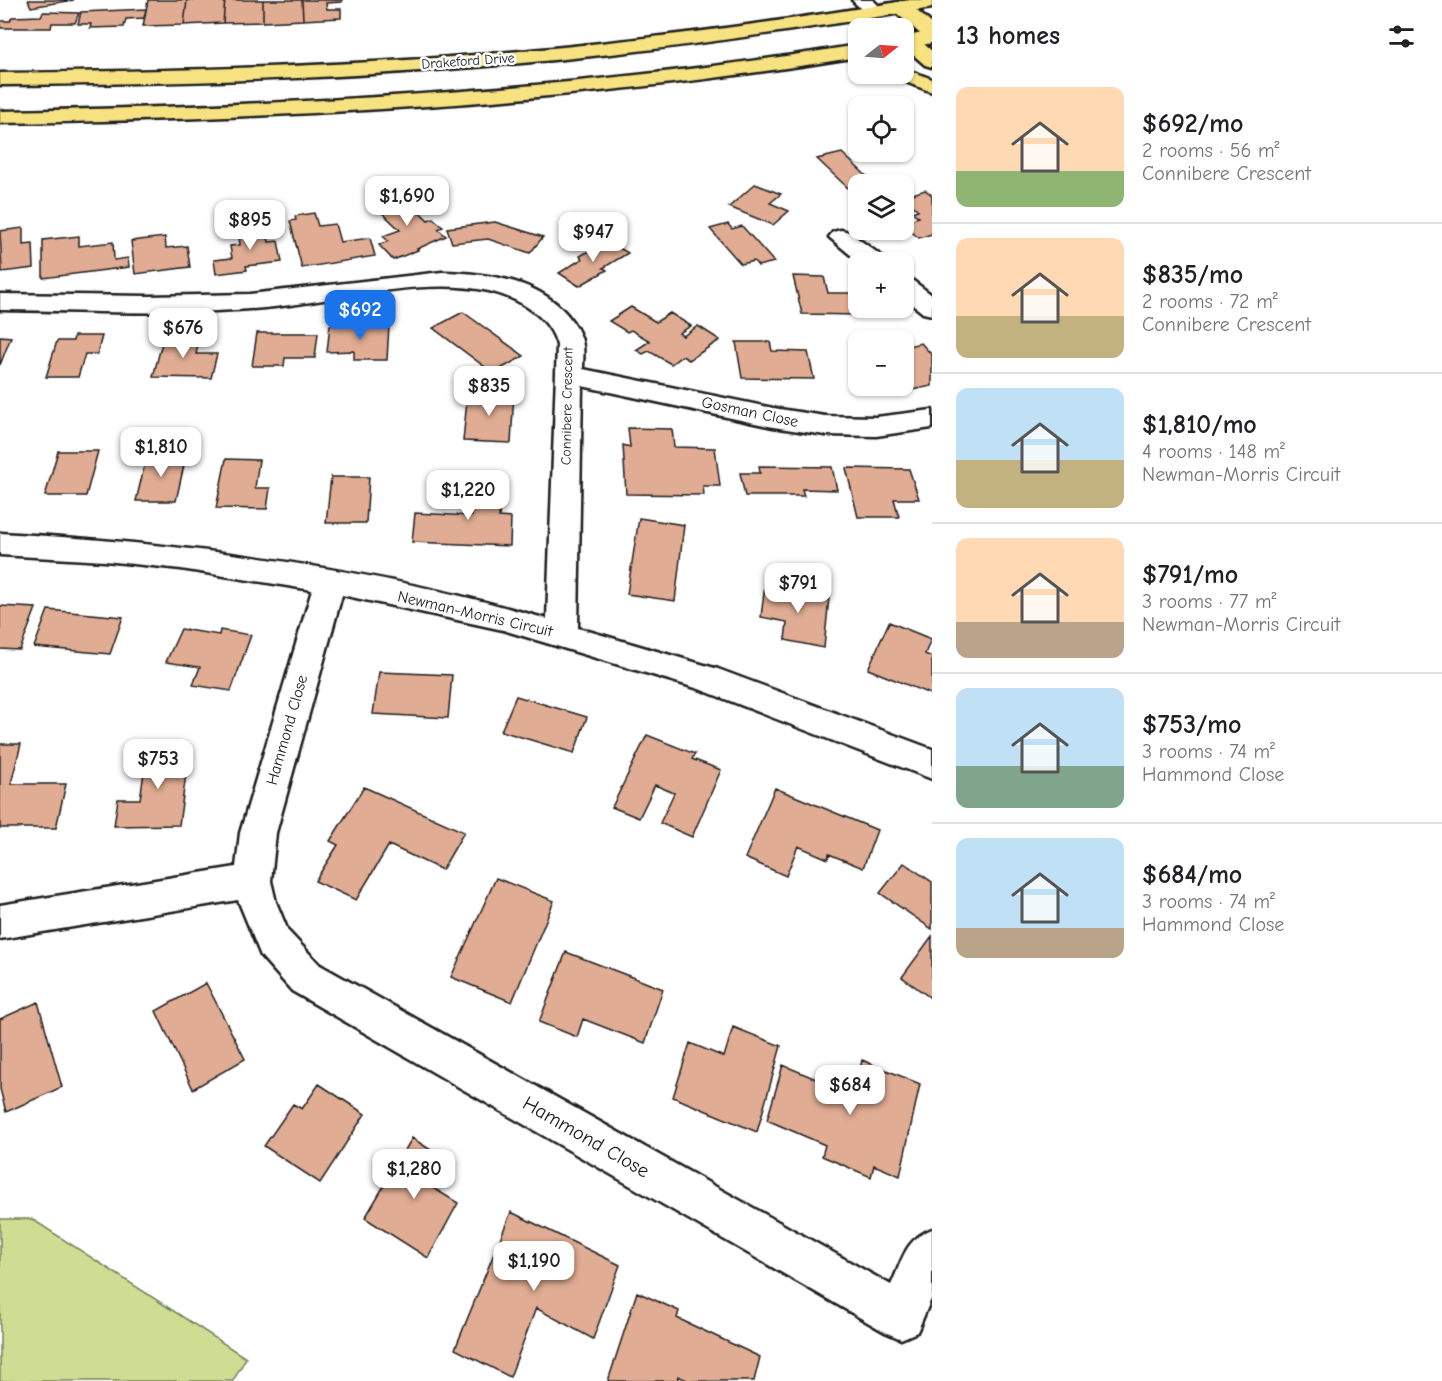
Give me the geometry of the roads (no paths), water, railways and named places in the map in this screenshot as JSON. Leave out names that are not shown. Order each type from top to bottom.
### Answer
[{"type":"main road","points":[[731,33],[782,14],[824,4],[829,0]]},
{"type":"main road","name":"Drakeford Drive","points":[[0,79],[204,75],[389,67],[514,58],[731,33],[868,6],[932,2]]},
{"type":"main road","points":[[897,4],[932,36]]},
{"type":"main road","points":[[868,6],[883,18]]},
{"type":"main road","points":[[914,39],[932,36]]},
{"type":"main road","points":[[914,47],[932,61]]},
{"type":"main road","points":[[0,117],[191,113],[429,99],[656,79],[848,53]]},
{"type":"main road","points":[[824,57],[848,60]]},
{"type":"main road","points":[[914,79],[932,86]]},
{"type":"street","points":[[841,237],[861,252]]},
{"type":"street","name":"Connibere Crescent","points":[[0,302],[240,302],[426,280],[465,280],[517,292],[554,314],[567,334],[570,345],[562,634]]},
{"type":"street","points":[[914,293],[932,307]]},
{"type":"street","name":"Gosman Close","points":[[569,375],[814,426],[858,429],[902,426],[932,419]]},
{"type":"street","name":"Newman-Morris Circuit","points":[[0,544],[105,550],[181,558],[330,581],[503,618],[706,678],[932,764]]},
{"type":"street","name":"Hammond Close","points":[[330,581],[258,833],[253,881],[256,902],[274,943],[306,978],[901,1316],[925,1260],[932,1251]]},
{"type":"street","points":[[0,922],[253,881]]}]
